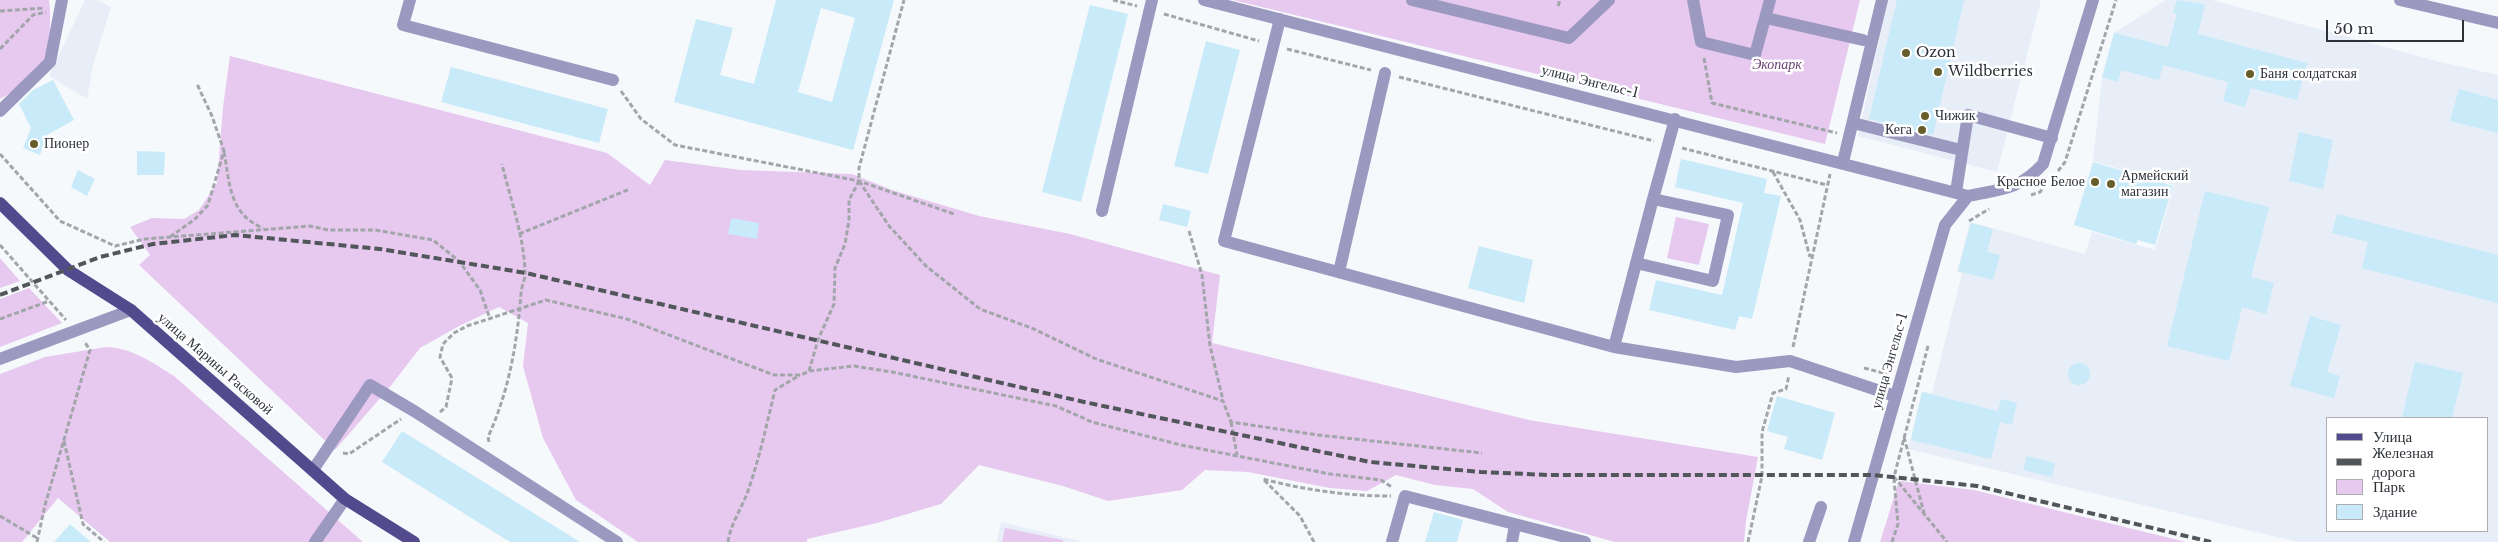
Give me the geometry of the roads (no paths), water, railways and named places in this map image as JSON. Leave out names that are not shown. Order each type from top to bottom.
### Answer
[{"type":"main road","name":"улица Марины Расковой","points":[[0,203],[68,270],[132,310],[345,499],[414,542]]},
{"type":"street","points":[[410,0],[403,25],[613,80]]},
{"type":"street","name":"улица Энгельс-1","points":[[1204,0],[1962,194],[2014,186],[2030,178],[2043,164],[2093,0]]},
{"type":"street","points":[[1412,0],[1569,38],[1609,0]]},
{"type":"street","points":[[1693,0],[1701,42],[1755,55],[1770,0]]},
{"type":"street","points":[[1843,162],[1882,0]]},
{"type":"street","points":[[2400,0],[2498,23]]},
{"type":"street","points":[[0,111],[50,62],[61,4]]},
{"type":"street","points":[[1102,211],[1151,5]]},
{"type":"street","points":[[1766,18],[1863,40]]},
{"type":"street","points":[[1280,19],[1224,241],[1614,347],[1736,367],[1790,361],[1895,396]]},
{"type":"street","points":[[1339,272],[1385,73]]},
{"type":"street","points":[[1962,194],[1961,150],[1968,115],[2052,138]]},
{"type":"street","points":[[1614,347],[1675,119]]},
{"type":"street","points":[[1853,123],[1961,150]]},
{"type":"street","name":"улица Энгельс-1","points":[[1854,542],[1945,224],[1962,194]]},
{"type":"street","points":[[1636,263],[1713,281],[1728,215],[1653,199]]},
{"type":"street","points":[[0,359],[132,310]]},
{"type":"street","points":[[312,470],[370,385],[414,410],[617,542]]},
{"type":"street","points":[[1392,542],[1405,496],[1585,542]]},
{"type":"street","points":[[315,542],[345,499]]},
{"type":"street","points":[[1809,542],[1821,508]]},
{"type":"street","points":[[1512,542],[1515,525]]},
{"type":"railway","points":[[0,295],[100,257],[153,244],[235,235],[380,249],[526,273],[1084,402],[1370,462],[1481,472],[1549,475],[1873,475],[1977,486],[2211,542]]},
{"type":"place","name":"Ozon","points":[[1906,53]]},
{"type":"place","name":"Wildberries","points":[[1938,72]]},
{"type":"place","name":"Баня солдатская","points":[[2250,74]]},
{"type":"place","name":"Чижик","points":[[1925,116]]},
{"type":"place","name":"Кега","points":[[1922,130]]},
{"type":"place","name":"Пионер","points":[[34,144]]},
{"type":"place","name":"Красное Белое","points":[[2095,182]]},
{"type":"place","name":"Армейский магазин","points":[[2111,184]]},
{"type":"park label","name":"Экопарк","points":[[1777,65]]}]
